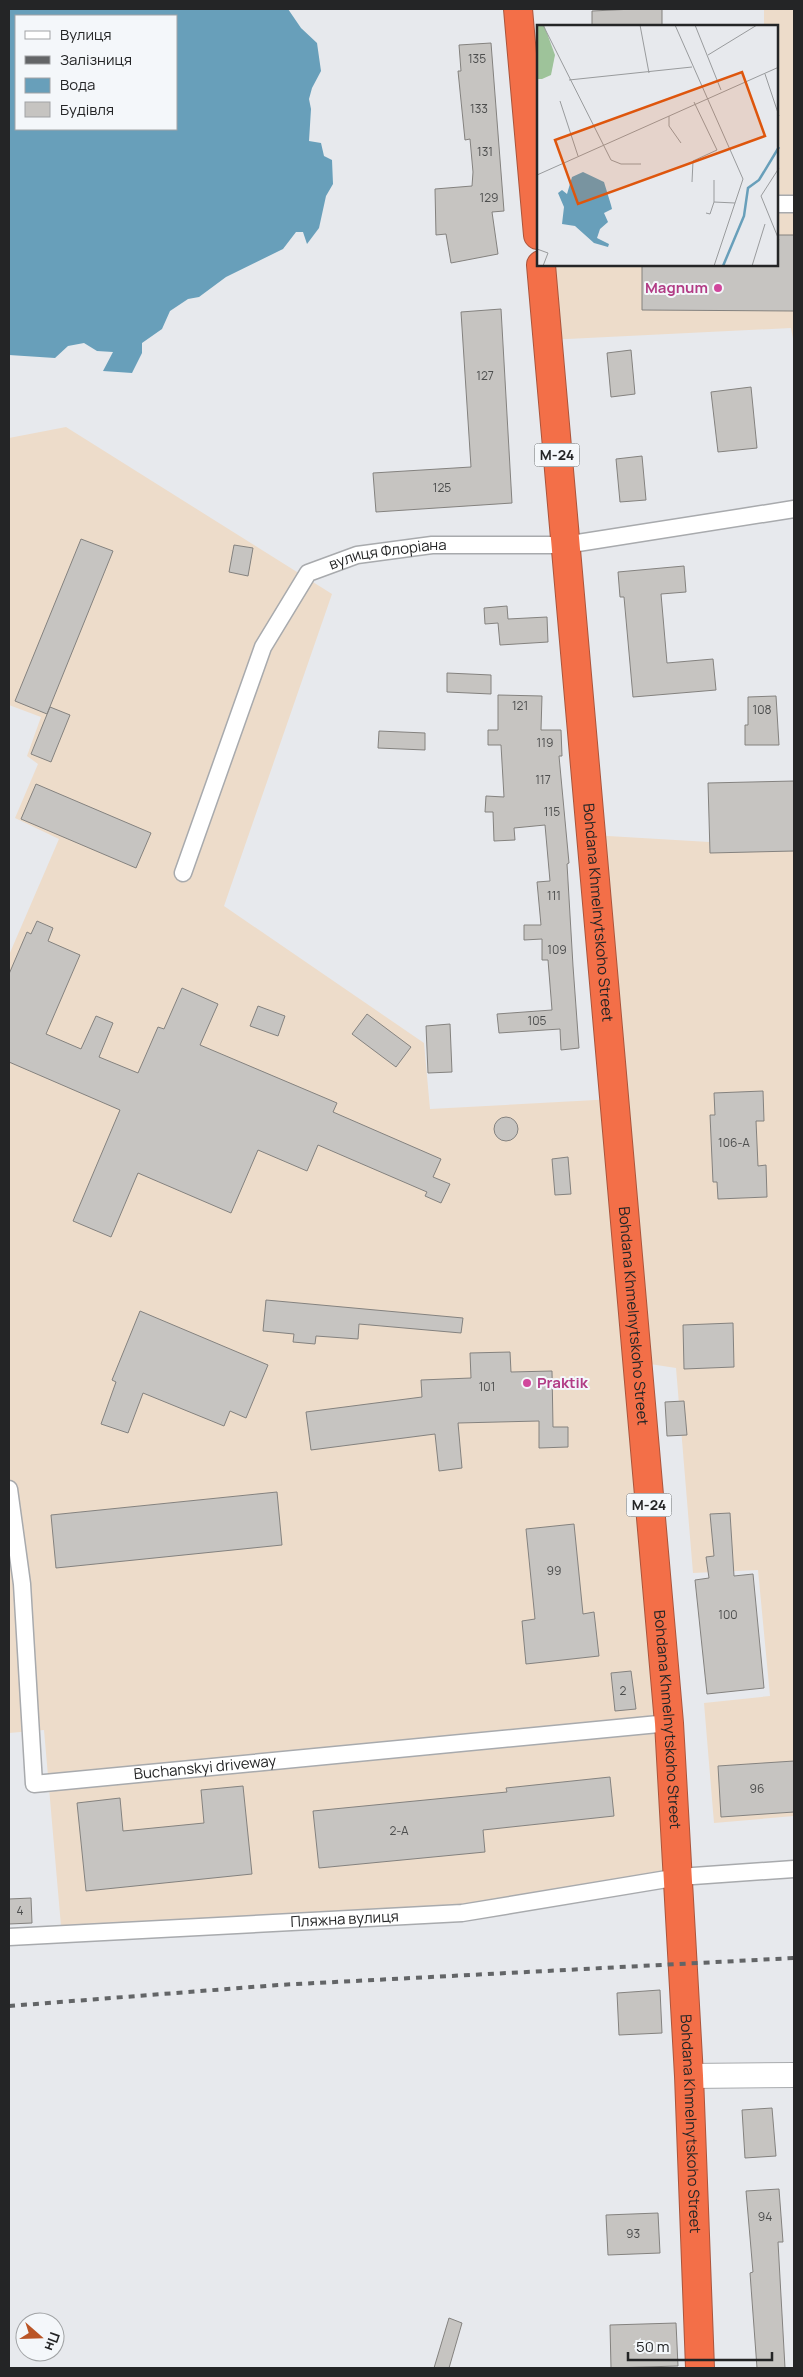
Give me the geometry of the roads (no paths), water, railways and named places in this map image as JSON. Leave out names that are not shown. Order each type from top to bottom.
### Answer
[{"type":"highway","points":[[518,9],[537,216]]},
{"type":"highway","name":"Bohdana Khmelnytskoho Street","points":[[541,266],[669,1723],[689,2076],[700,2368]]},
{"type":"street","points":[[778,204],[794,204]]},
{"type":"street","name":"вулиця Флоріана","points":[[183,873],[262,647],[308,573],[357,555],[432,545],[565,545],[794,509]]},
{"type":"street","name":"Buchanskyi driveway","points":[[9,1489],[22,1584],[34,1784],[669,1723]]},
{"type":"street","name":"Пляжна вулиця","points":[[9,1937],[462,1913],[678,1877],[794,1869]]},
{"type":"street","points":[[689,2076],[794,2075]]},
{"type":"water","points":[[9,9],[288,9],[301,28],[317,43],[321,71],[312,88],[309,99],[311,109],[309,141],[321,143],[324,156],[332,160],[333,184],[326,196],[319,228],[307,244],[303,232],[296,232],[283,249],[226,277],[199,297],[188,299],[170,311],[162,329],[142,343],[142,353],[132,373],[103,371],[113,352],[97,351],[84,343],[68,346],[55,358],[9,355]]},
{"type":"railway","points":[[9,2006],[278,1985],[794,1958]]},
{"type":"place","name":"Magnum","points":[[718,288]]},
{"type":"place","name":"Praktik","points":[[527,1383]]}]
